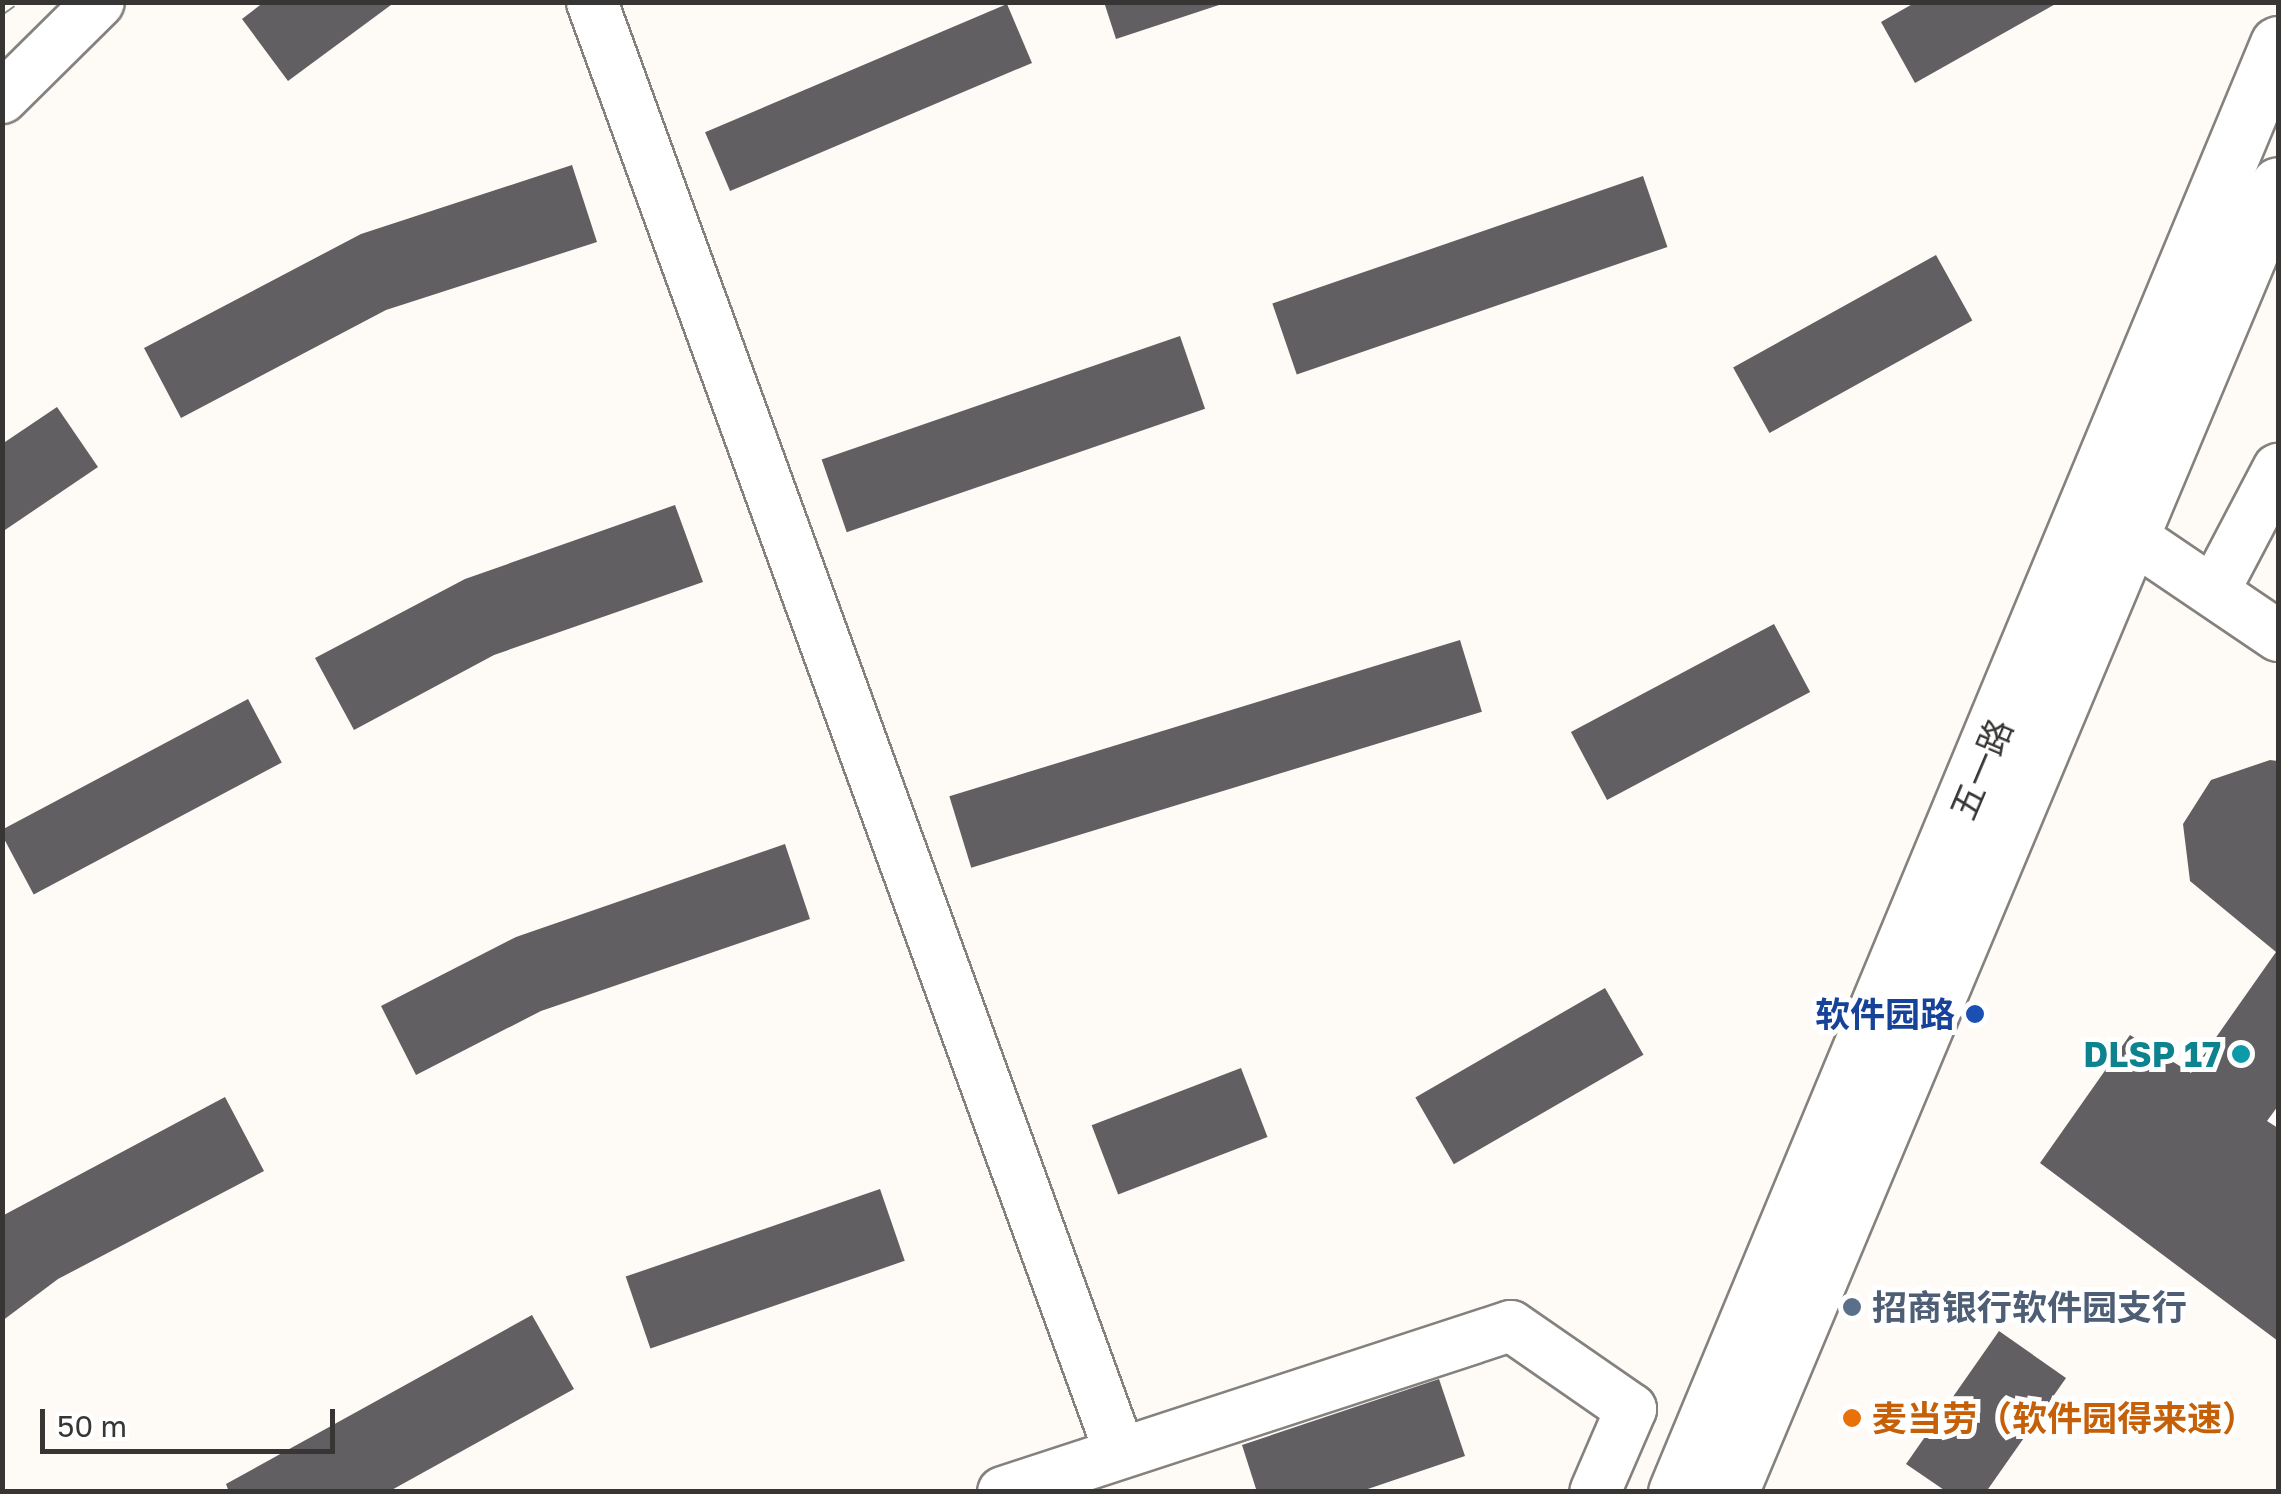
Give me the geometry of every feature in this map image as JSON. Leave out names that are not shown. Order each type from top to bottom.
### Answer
[{"type":"main road","name":"五一路","points":[[1676,1492],[2097,495],[2278,44]]},
{"type":"main road","name":"五一路","points":[[1730,1492],[2134,539],[2278,185]]},
{"type":"street","points":[[2,98],[99,2]]},
{"type":"street","points":[[592,2],[1120,1454]]},
{"type":"street","points":[[2214,592],[2278,468]]},
{"type":"street","points":[[2097,495],[2134,539],[2278,636]]},
{"type":"street","points":[[1002,1492],[1511,1326],[1630,1409],[1594,1492]]},
{"type":"building","points":[[264,2],[395,2],[288,81],[242,19]]},
{"type":"building","points":[[1104,2],[1225,2],[1225,3],[1116,39]]},
{"type":"building","points":[[1916,2],[2059,2],[1915,83],[1881,22]]},
{"type":"building","points":[[1007,4],[1032,63],[730,191],[705,132]]},
{"type":"building","points":[[572,165],[597,242],[386,310],[181,418],[144,348],[361,234]]},
{"type":"building","points":[[1643,176],[1667,247],[1297,375],[1272,304]]},
{"type":"building","points":[[1936,255],[1972,321],[1769,433],[1733,367]]},
{"type":"building","points":[[1180,336],[1205,409],[847,532],[822,459]]},
{"type":"building","points":[[57,407],[98,467],[2,532],[2,444]]},
{"type":"building","points":[[675,505],[703,582],[494,655],[354,730],[315,658],[465,579]]},
{"type":"building","points":[[1774,624],[1810,692],[1607,800],[1571,732]]},
{"type":"building","points":[[1460,640],[1482,712],[971,868],[949,796]]},
{"type":"building","points":[[248,699],[282,763],[34,894],[2,830]]},
{"type":"building","name":"DLSP 17","points":[[2270,760],[2278,761],[2278,1106],[2267,1121],[2278,1128],[2278,1341],[2040,1163],[2130,1035],[2191,1073],[2276,952],[2190,881],[2183,824],[2211,780]]},
{"type":"building","points":[[785,844],[810,919],[541,1011],[416,1075],[381,1006],[516,937]]},
{"type":"building","points":[[1605,988],[1644,1055],[1454,1164],[1415,1098]]},
{"type":"building","points":[[1241,1068],[1268,1137],[1118,1194],[1092,1125]]},
{"type":"building","points":[[225,1097],[264,1171],[58,1279],[2,1321],[2,1216]]},
{"type":"building","points":[[880,1189],[905,1261],[650,1348],[626,1277]]},
{"type":"building","points":[[532,1315],[574,1389],[388,1492],[229,1492],[226,1484]]},
{"type":"building","points":[[1999,1331],[2066,1378],[1986,1492],[1947,1492],[1906,1464]]},
{"type":"building","points":[[1439,1379],[1465,1456],[1359,1492],[1257,1492],[1242,1445]]},
{"type":"railway","points":[[2,9],[12,2]]},
{"type":"place","name":"软件园路","points":[[1975,1014]]},
{"type":"place","name":"DLSP 17","points":[[2241,1054]]},
{"type":"place","name":"招商银行软件园支行","points":[[1852,1307]]},
{"type":"place","name":"麦当劳（软件园得来速）","points":[[1852,1418]]}]
